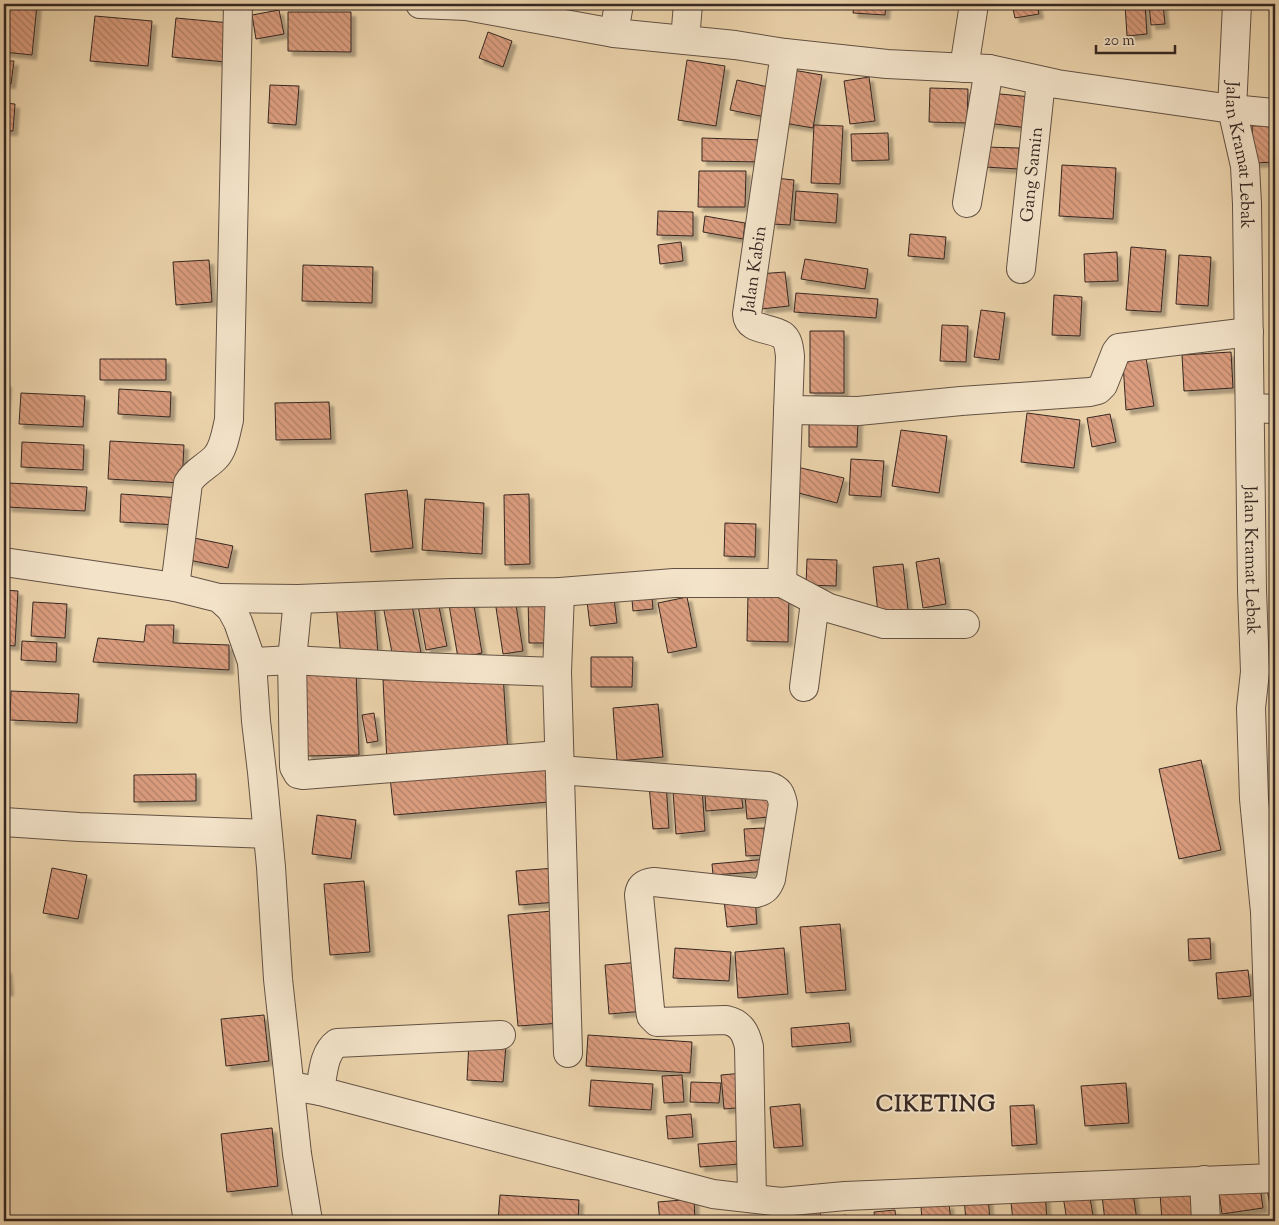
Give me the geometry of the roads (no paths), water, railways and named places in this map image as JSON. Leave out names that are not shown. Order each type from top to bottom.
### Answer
[{"type":"street","points":[[175,587],[188,483],[191,477],[220,452],[230,420],[238,4]]},
{"type":"street","points":[[420,4],[466,6],[614,33],[735,45],[785,53],[887,64],[977,68],[1040,81],[1232,109],[1275,113]]},
{"type":"street","points":[[614,33],[619,4]]},
{"type":"street","points":[[685,40],[688,4]]},
{"type":"street","points":[[968,203],[977,68],[974,4]]},
{"type":"street","name":"Jalan Kramat Lebak","points":[[1237,4],[1232,109],[1245,166],[1249,332],[1263,408],[1252,590],[1265,671],[1251,708],[1254,799],[1264,912],[1274,1178]]},
{"type":"street","name":"Jalan Kabin","points":[[782,583],[790,356],[788,344],[782,335],[751,324],[747,320],[747,314],[785,53]]},
{"type":"street","name":"Gang Samin","points":[[1021,269],[1040,81]]},
{"type":"street","points":[[788,410],[858,411],[961,401],[1090,392],[1098,390],[1103,384],[1116,352],[1123,347],[1249,332]]},
{"type":"street","points":[[4,562],[175,587],[219,598],[298,599],[451,593],[560,592],[674,583],[782,583],[829,608],[884,624],[965,624]]},
{"type":"street","points":[[560,592],[557,672],[568,1053]]},
{"type":"street","points":[[219,598],[231,609],[238,622],[252,662],[278,979],[297,1154],[308,1221]]},
{"type":"street","points":[[298,599],[292,660],[294,767],[298,774],[559,763],[768,786],[781,794],[783,804],[771,879],[768,887],[756,892],[647,882],[639,890],[650,1010],[654,1020],[657,1022],[726,1020],[737,1025],[746,1034],[749,1047],[752,1198]]},
{"type":"street","points":[[804,687],[815,602]]},
{"type":"street","points":[[252,662],[292,660],[557,672]]},
{"type":"street","points":[[4,822],[80,827],[267,834]]},
{"type":"street","points":[[320,1091],[327,1054],[337,1043],[502,1035]]},
{"type":"street","points":[[290,1086],[320,1091],[713,1194],[752,1198],[782,1212],[845,1196],[1274,1178]]},
{"type":"street","points":[[1204,1180],[1206,1221]]},
{"type":"district","name":"CIKETING","points":[[936,1103]]}]
